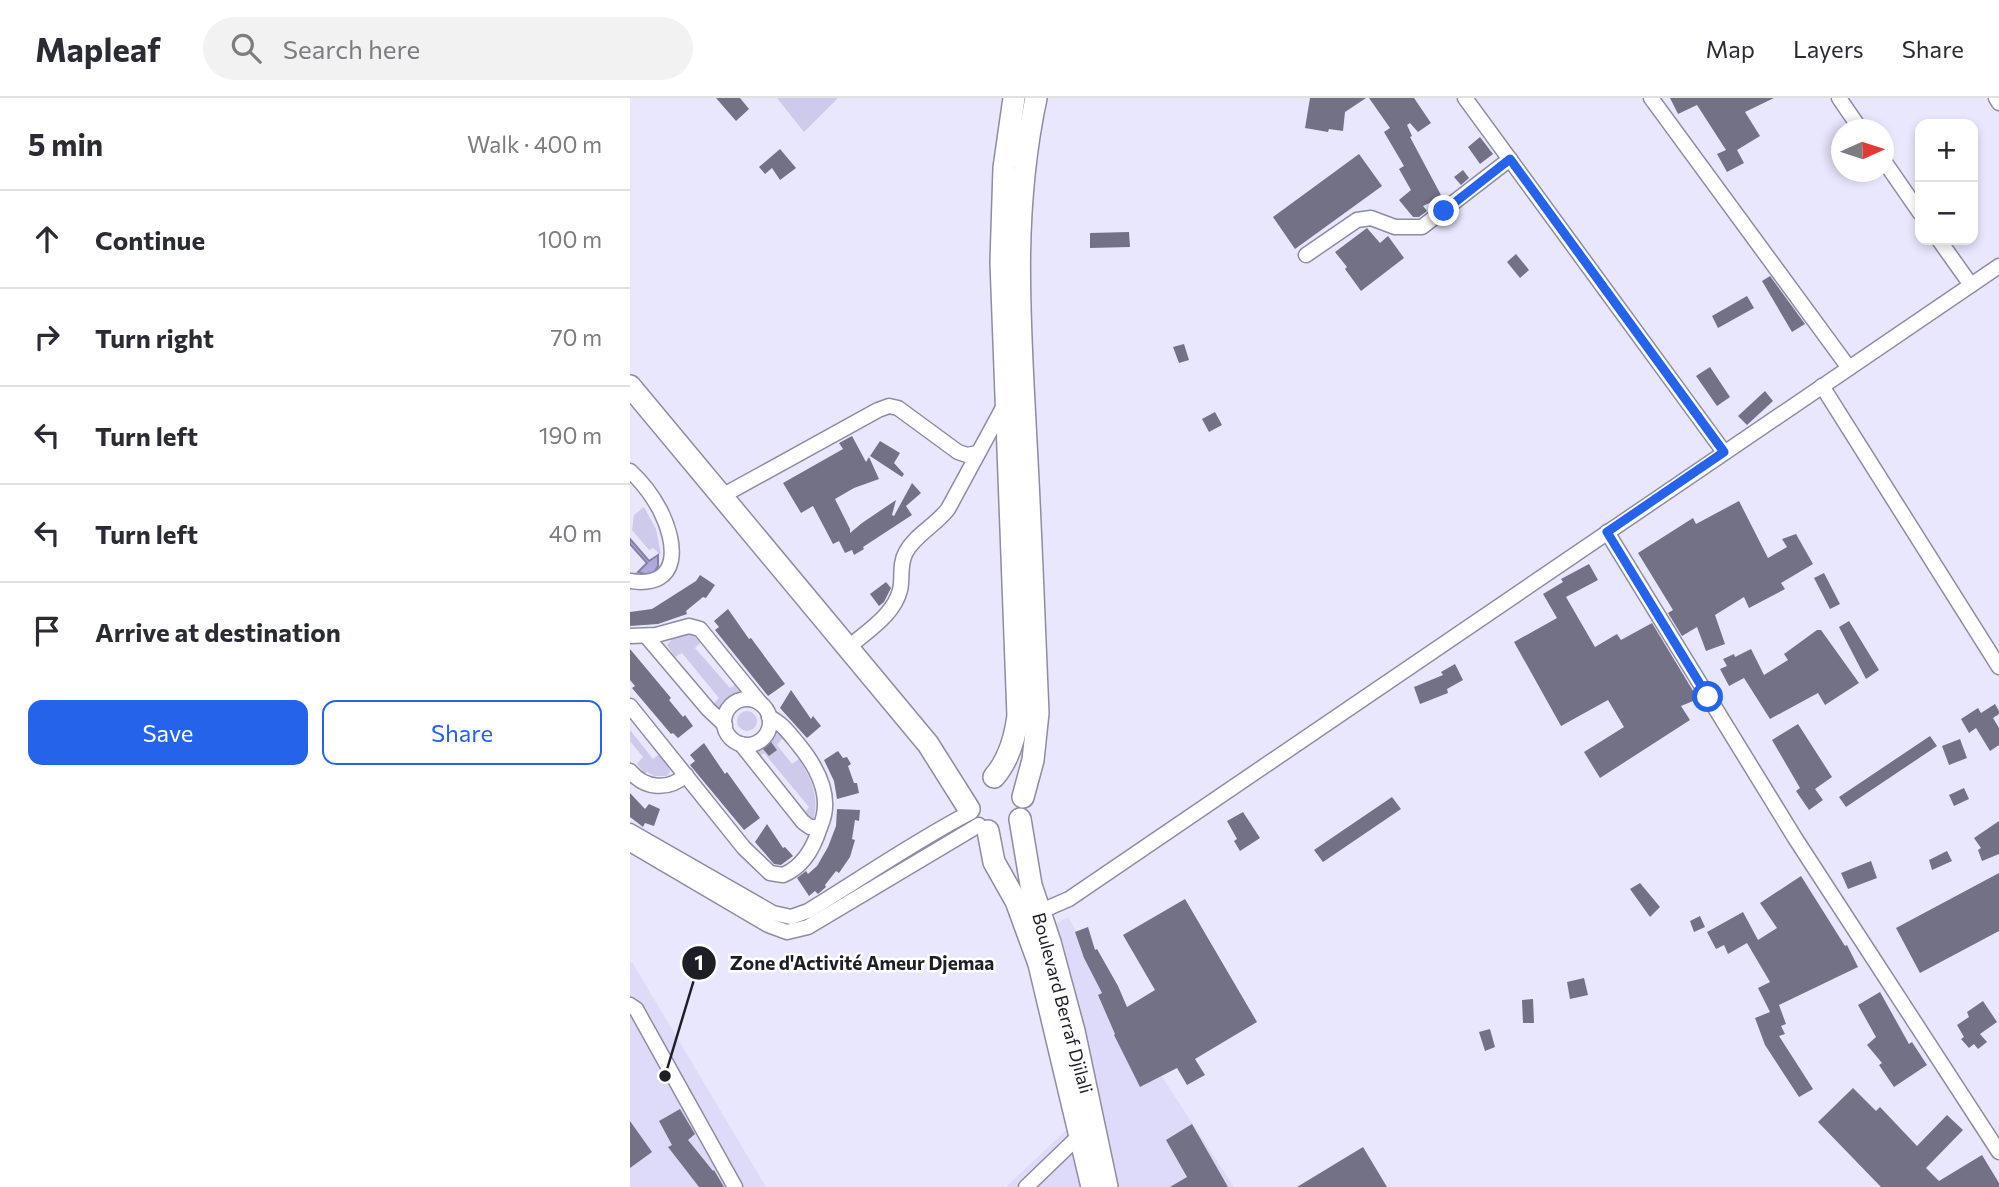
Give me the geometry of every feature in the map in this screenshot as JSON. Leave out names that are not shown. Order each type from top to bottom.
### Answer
[{"type":"highway","points":[[1001,262],[993,206],[996,154],[1004,98]]},
{"type":"highway","points":[[977,819],[971,794],[1000,770],[1013,742],[1018,716],[1001,262],[1004,168],[1014,98]]},
{"type":"highway","points":[[630,386],[928,744],[977,819],[1003,832],[1010,829],[1020,818],[1024,804],[1023,797],[1033,760],[1038,713],[1019,313],[1019,228],[1023,175],[1037,98]]},
{"type":"highway","points":[[994,777],[1015,784],[1023,797]]},
{"type":"highway","name":"Boulevard Berraf Djilali","points":[[1020,818],[1027,869],[1074,1031],[1107,1187]]},
{"type":"highway","name":"Boulevard Berraf Djilali","points":[[977,819],[994,862],[1016,901],[1039,964],[1092,1187]]},
{"type":"street","points":[[1465,98],[1724,452]]},
{"type":"street","points":[[1651,98],[1849,368]]},
{"type":"street","points":[[1839,98],[1853,119]]},
{"type":"street","points":[[1996,98],[1999,103]]},
{"type":"street","points":[[1306,255],[1357,220],[1371,218],[1395,227],[1422,228],[1510,159]]},
{"type":"street","points":[[1894,175],[1915,206]]},
{"type":"street","points":[[1943,245],[1971,285]]},
{"type":"street","points":[[1039,912],[1069,899],[1999,266]]},
{"type":"street","points":[[1822,386],[1999,667]]},
{"type":"street","points":[[849,647],[891,610],[899,594],[904,554],[948,509],[1006,401]]},
{"type":"street","points":[[722,496],[888,406],[898,408],[958,452],[978,453]]},
{"type":"street","points":[[630,471],[650,493],[661,512],[669,534],[671,553],[668,571],[662,578],[651,582],[630,581]]},
{"type":"street","points":[[1607,532],[1795,838],[1999,1152]]},
{"type":"street","points":[[630,636],[647,637],[690,626],[700,629],[765,711],[768,731],[765,737],[754,744],[741,744]]},
{"type":"street","points":[[647,637],[708,709],[725,725],[730,737],[741,744],[803,822],[814,829],[820,827]]},
{"type":"street","points":[[630,706],[760,865],[776,875],[788,873],[802,862],[815,844],[825,800],[822,780],[817,769],[783,726],[749,700],[736,702],[727,712],[725,725]]},
{"type":"street","points":[[630,771],[645,783],[658,786],[673,785],[686,775]]},
{"type":"street","points":[[630,844],[768,925],[788,932],[808,926],[914,855],[929,835],[977,819]]},
{"type":"street","points":[[630,831],[773,913],[791,917],[808,911],[914,855]]},
{"type":"street","points":[[630,1005],[636,1009],[735,1187]]},
{"type":"street","points":[[1026,1187],[1079,1136]]},
{"type":"shaded area","points":[[777,98],[838,98],[804,132]]},
{"type":"shaded area","points":[[644,507],[656,529],[661,555],[653,548],[649,550],[632,530],[634,515]]},
{"type":"shaded area","points":[[630,539],[649,561],[658,555],[658,566],[654,573],[647,575],[638,572],[647,563],[630,544]]},
{"type":"shaded area","points":[[690,633],[701,642],[695,648],[730,688],[736,684],[743,692],[728,698],[720,711],[713,704],[719,698],[682,653],[675,657],[667,645],[675,636]]},
{"type":"shaded area","points":[[747,711],[754,714],[757,721],[754,728],[747,731],[740,728],[737,721],[740,714]]},
{"type":"shaded area","points":[[630,730],[653,759],[658,755],[668,764],[670,772],[667,776],[654,776],[647,772],[645,774],[637,764],[643,757],[630,741]]},
{"type":"shaded area","points":[[775,730],[783,738],[777,745],[792,764],[799,759],[810,780],[815,794],[814,818],[809,818],[805,812],[809,807],[764,753],[757,758],[752,750],[763,745]]},
{"type":"shaded area","points":[[1068,917],[1166,1083],[1234,1187],[1006,1187],[1098,1100],[1055,924]]},
{"type":"shaded area","points":[[632,962],[766,1187],[630,1187]]},
{"type":"building","points":[[716,98],[740,98],[749,109],[736,121]]},
{"type":"building","points":[[1310,98],[1366,98],[1345,112],[1343,131],[1329,129],[1328,132],[1305,128]]},
{"type":"building","points":[[1369,98],[1414,98],[1431,123],[1418,132],[1410,123],[1407,125],[1412,136],[1410,137],[1442,197],[1423,206],[1427,211],[1419,217],[1413,217],[1399,200],[1411,190],[1399,169],[1404,166],[1384,132],[1390,128]]},
{"type":"building","points":[[1670,98],[1774,98],[1745,112],[1760,136],[1737,150],[1744,163],[1727,172],[1717,154],[1726,150],[1697,105],[1678,114]]},
{"type":"building","points":[[1480,137],[1493,154],[1480,164],[1468,147]]},
{"type":"building","points":[[780,149],[796,168],[780,180],[772,168],[765,174],[759,167]]},
{"type":"building","points":[[1359,154],[1382,186],[1295,249],[1273,217]]},
{"type":"building","points":[[1463,170],[1469,178],[1461,185],[1454,177]]},
{"type":"building","points":[[1367,228],[1380,243],[1388,236],[1404,258],[1361,291],[1335,252]]},
{"type":"building","points":[[1129,232],[1130,247],[1090,248],[1090,233]]},
{"type":"building","points":[[1516,254],[1529,270],[1520,278],[1507,262]]},
{"type":"building","points":[[1770,276],[1805,324],[1792,332],[1762,281]]},
{"type":"building","points":[[1747,296],[1754,308],[1718,328],[1712,316]]},
{"type":"building","points":[[1184,344],[1189,360],[1179,363],[1173,347]]},
{"type":"building","points":[[1710,367],[1730,397],[1717,406],[1696,376]]},
{"type":"building","points":[[1765,391],[1773,401],[1747,425],[1738,416]]},
{"type":"building","points":[[1215,412],[1222,425],[1209,432],[1202,419]]},
{"type":"building","points":[[852,436],[866,462],[869,457],[879,479],[854,488],[835,499],[850,533],[896,500],[892,515],[894,516],[912,483],[921,493],[906,506],[912,515],[854,555],[852,550],[845,553],[839,541],[833,544],[813,506],[801,513],[783,483],[843,449],[839,443]]},
{"type":"building","points":[[880,441],[900,453],[894,463],[904,474],[902,477],[870,456]]},
{"type":"building","points":[[1739,501],[1768,558],[1787,547],[1782,539],[1796,534],[1813,564],[1781,583],[1785,589],[1749,608],[1744,597],[1715,615],[1725,644],[1706,651],[1697,627],[1682,636],[1668,613],[1673,610],[1638,553],[1693,518],[1696,524]]},
{"type":"building","points":[[1589,564],[1598,580],[1566,597],[1595,647],[1617,634],[1621,640],[1652,623],[1698,699],[1681,706],[1690,720],[1600,778],[1584,752],[1624,727],[1608,700],[1561,726],[1514,642],[1557,618],[1543,594],[1563,582],[1561,579]]},
{"type":"building","points":[[1824,573],[1840,604],[1830,609],[1814,578]]},
{"type":"building","points":[[700,575],[715,585],[706,598],[703,597],[686,611],[687,614],[658,624],[630,626],[630,612],[652,609],[696,581]]},
{"type":"building","points":[[886,582],[891,588],[879,606],[870,594]]},
{"type":"building","points":[[728,609],[785,684],[768,696],[715,630],[719,627],[714,621]]},
{"type":"building","points":[[1849,621],[1879,670],[1866,679],[1839,627]]},
{"type":"building","points":[[1817,630],[1821,630],[1859,683],[1825,705],[1818,693],[1770,719],[1744,678],[1729,686],[1720,669],[1727,666],[1723,659],[1734,654],[1735,657],[1751,649],[1764,675],[1788,660],[1784,654]]},
{"type":"building","points":[[630,649],[671,698],[669,700],[693,726],[678,738],[671,734],[632,688],[635,686],[630,680]]},
{"type":"building","points":[[1455,664],[1463,680],[1447,689],[1448,693],[1420,704],[1414,687],[1443,675],[1441,672]]},
{"type":"building","points":[[791,690],[811,719],[813,716],[821,726],[807,738],[780,708]]},
{"type":"building","points":[[1995,704],[1999,714],[1993,718],[1999,728],[1999,745],[1990,751],[1976,728],[1969,733],[1961,719],[1978,708],[1981,713]]},
{"type":"building","points":[[1798,724],[1832,777],[1815,789],[1823,800],[1809,810],[1796,791],[1800,788],[1772,740]]},
{"type":"building","points":[[1930,736],[1937,746],[1846,807],[1839,797]]},
{"type":"building","points":[[1960,739],[1967,758],[1949,765],[1942,746]]},
{"type":"building","points":[[771,742],[777,750],[769,756],[763,749]]},
{"type":"building","points":[[704,743],[760,818],[744,830],[690,765],[695,761],[690,755]]},
{"type":"building","points":[[838,751],[843,758],[847,757],[851,764],[848,766],[859,793],[837,799],[834,781],[824,760]]},
{"type":"building","points":[[1964,788],[1969,799],[1954,806],[1949,795]]},
{"type":"building","points":[[630,793],[645,809],[649,804],[660,809],[654,826],[645,823],[643,827],[630,817]]},
{"type":"building","points":[[1392,797],[1401,809],[1323,862],[1314,850]]},
{"type":"building","points":[[837,809],[860,810],[859,821],[855,820],[852,839],[855,840],[850,857],[839,873],[836,871],[826,887],[818,894],[815,891],[809,896],[797,878],[806,871],[808,874],[817,866],[836,826]]},
{"type":"building","points":[[1243,812],[1260,838],[1240,851],[1227,821]]},
{"type":"building","points":[[1999,821],[1999,854],[1982,861],[1978,850],[1981,848],[1974,838]]},
{"type":"building","points":[[767,824],[783,848],[793,856],[781,865],[774,864],[755,842]]},
{"type":"building","points":[[1947,851],[1952,861],[1932,870],[1929,860]]},
{"type":"building","points":[[1871,861],[1877,878],[1848,889],[1841,873]]},
{"type":"building","points":[[1999,873],[1999,931],[1920,973],[1896,928]]},
{"type":"building","points":[[1801,876],[1845,946],[1847,945],[1858,967],[1779,1005],[1786,1024],[1781,1026],[1785,1034],[1779,1036],[1813,1089],[1799,1097],[1765,1045],[1755,1018],[1770,1012],[1758,988],[1770,982],[1747,943],[1728,954],[1724,945],[1716,949],[1707,932],[1743,912],[1758,940],[1777,928],[1760,903]]},
{"type":"building","points":[[1640,883],[1660,907],[1650,917],[1630,889]]},
{"type":"building","points":[[1185,899],[1257,1022],[1195,1059],[1205,1075],[1187,1085],[1177,1068],[1140,1087],[1114,1035],[1098,995],[1102,993],[1084,958],[1075,932],[1088,927],[1095,950],[1097,949],[1118,986],[1127,1007],[1155,990],[1123,935]]},
{"type":"building","points":[[1700,916],[1705,927],[1694,932],[1690,921]]},
{"type":"building","points":[[1584,978],[1588,995],[1570,999],[1567,982]]},
{"type":"building","points":[[1880,992],[1909,1044],[1912,1042],[1927,1065],[1894,1087],[1879,1065],[1882,1063],[1867,1045],[1876,1037],[1858,1005]]},
{"type":"building","points":[[1533,999],[1534,1023],[1523,1023],[1522,1000]]},
{"type":"building","points":[[1983,1001],[1997,1022],[1980,1034],[1987,1042],[1978,1049],[1974,1044],[1969,1048],[1961,1039],[1964,1037],[1957,1025],[1969,1017],[1967,1012]]},
{"type":"building","points":[[1490,1029],[1495,1047],[1485,1051],[1479,1032]]},
{"type":"building","points":[[1853,1088],[1876,1111],[1880,1107],[1917,1146],[1947,1115],[1963,1130],[1926,1168],[1939,1181],[1982,1155],[1999,1187],[1881,1187],[1818,1122]]},
{"type":"building","points":[[680,1109],[695,1134],[688,1140],[714,1170],[724,1187],[699,1187],[668,1147],[672,1145],[659,1121]]},
{"type":"building","points":[[630,1121],[652,1152],[630,1168]]},
{"type":"building","points":[[1192,1124],[1228,1187],[1170,1187],[1187,1177],[1166,1140]]},
{"type":"building","points":[[1363,1147],[1387,1187],[1297,1187]]},
{"type":"place","name":"Zone d'Activité Ameur Djemaa","points":[[665,1076]]},
{"type":"route","points":[[1444,211],[1510,159],[1724,452],[1607,532],[1708,697]]}]
